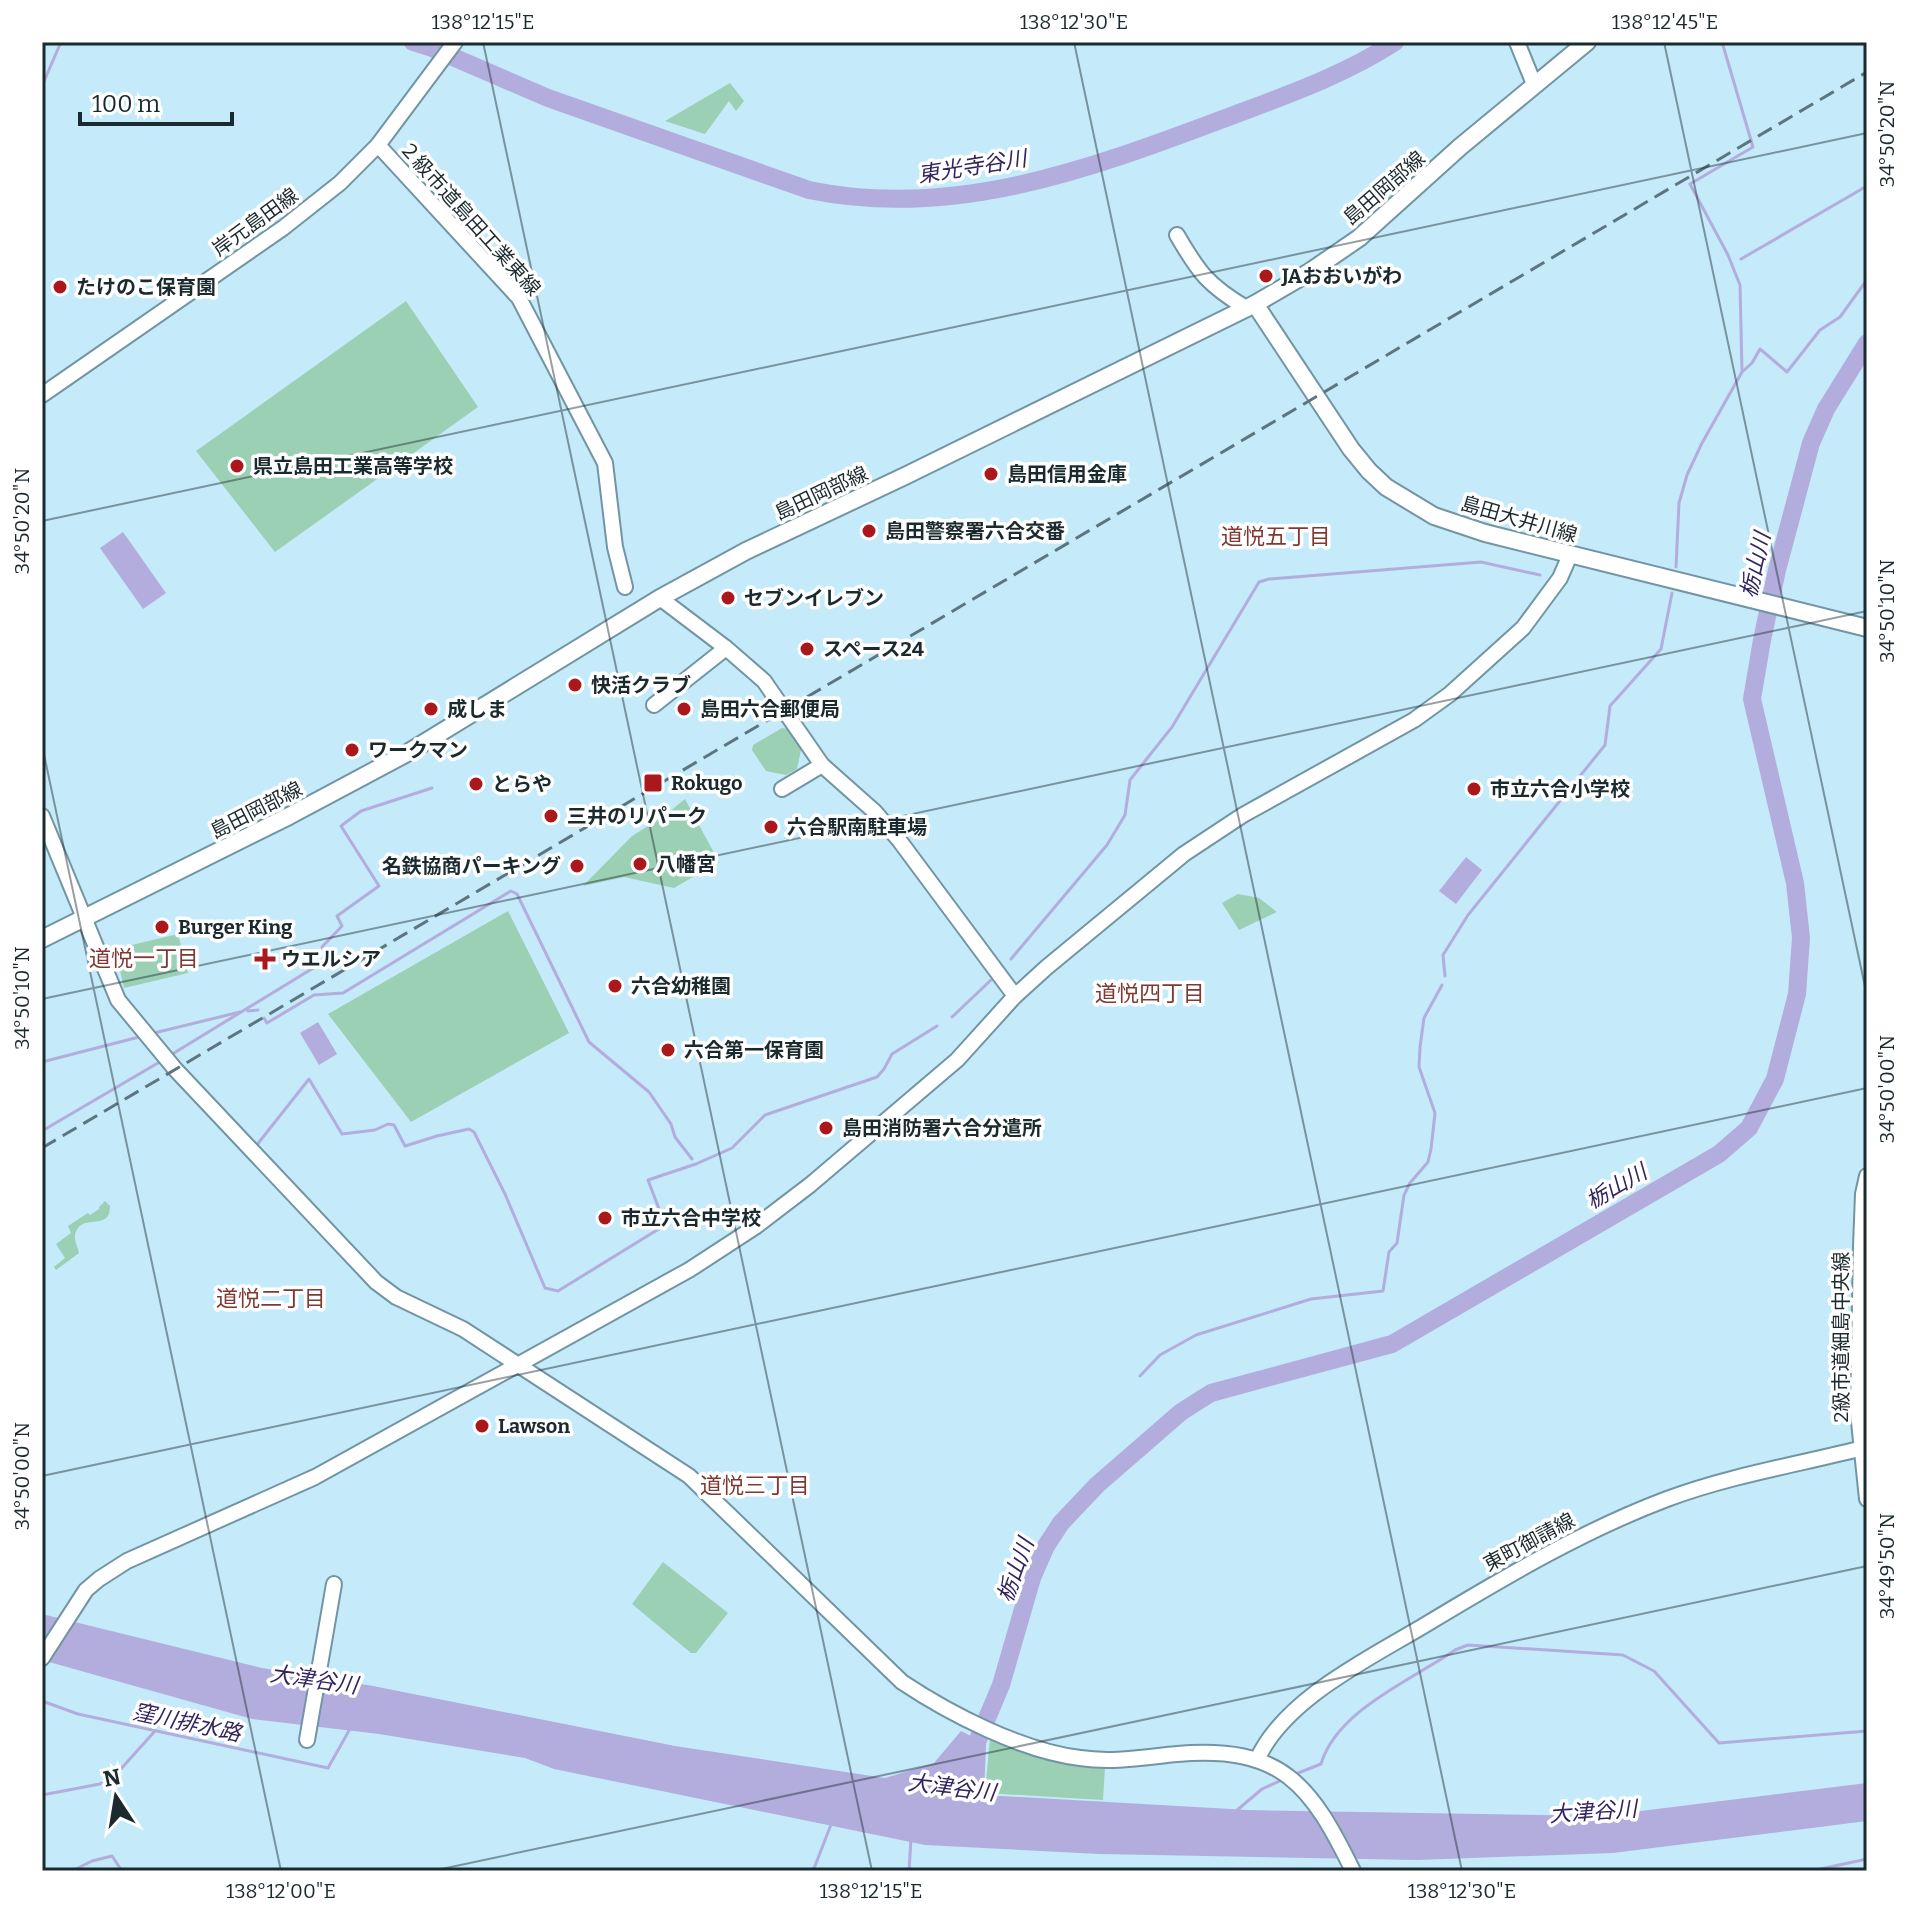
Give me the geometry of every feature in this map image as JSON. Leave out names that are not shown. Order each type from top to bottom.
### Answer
[{"type":"main road","name":"島田岡部線","points":[[42,939],[289,816],[409,752],[660,598],[746,551],[1250,306],[1308,273],[1359,238],[1534,84],[1587,42]]},
{"type":"main road","name":"島田大井川線","points":[[1250,306],[1360,461],[1386,487],[1434,516],[1570,555],[1867,628]]},
{"type":"street","name":"岸元島田線","points":[[42,395],[283,228],[340,183],[378,145],[455,42]]},
{"type":"street","points":[[1517,42],[1534,84]]},
{"type":"street","name":"２級市道島田工業東線","points":[[378,145],[519,298],[605,463],[615,547],[625,587]]},
{"type":"street","points":[[1177,235],[1205,279],[1217,291],[1250,306]]},
{"type":"street","points":[[42,1658],[71,1611],[93,1584],[127,1561],[315,1477],[689,1270],[755,1227],[810,1185],[957,1060],[1015,996],[1184,854],[1243,815],[1414,720],[1450,694],[1523,628],[1560,578],[1570,555]]},
{"type":"street","points":[[660,598],[726,648],[773,692],[822,765],[875,812],[899,840],[1015,996]]},
{"type":"street","points":[[654,705],[726,648]]},
{"type":"street","points":[[782,789],[822,765]]},
{"type":"street","points":[[42,816],[116,995],[165,1058],[376,1282],[396,1297],[463,1329],[689,1476],[902,1682],[960,1717],[1060,1756],[1110,1761],[1182,1754],[1229,1755],[1257,1760],[1303,1788],[1323,1812],[1353,1871]]},
{"type":"street","name":"2級市道細島中央線","points":[[1867,1176],[1863,1194],[1861,1246],[1858,1412],[1867,1499]]},
{"type":"street","name":"東町御請線","points":[[1257,1760],[1282,1723],[1320,1690],[1498,1581],[1599,1528],[1670,1498],[1864,1448]]},
{"type":"street","points":[[307,1740],[334,1584]]},
{"type":"green space","points":[[730,83],[744,101],[736,111],[729,101],[705,134],[665,121]]},
{"type":"green space","points":[[406,301],[478,407],[275,552],[196,451]]},
{"type":"green space","points":[[782,728],[788,729],[801,750],[797,769],[786,775],[766,771],[752,750],[753,745]]},
{"type":"green space","points":[[685,799],[719,862],[674,888],[624,877],[583,886],[632,836]]},
{"type":"green space","points":[[1238,894],[1259,898],[1277,912],[1239,930],[1222,903]]},
{"type":"green space","points":[[508,911],[569,1033],[411,1122],[328,1014]]},
{"type":"green space","points":[[178,934],[188,973],[124,988],[115,949]]},
{"type":"green space","points":[[105,1201],[110,1206],[109,1214],[101,1221],[89,1222],[78,1228],[75,1237],[79,1253],[56,1270],[54,1267],[65,1258],[56,1244],[71,1233],[68,1226],[99,1209]]},
{"type":"green space","points":[[663,1562],[728,1613],[696,1653],[691,1653],[632,1604]]},
{"type":"green space","points":[[990,1738],[1051,1759],[1105,1767],[1103,1800],[985,1793]]},
{"type":"water","points":[[123,532],[166,593],[143,609],[100,548]]},
{"type":"water","points":[[1466,857],[1482,870],[1456,904],[1439,891]]},
{"type":"water","points":[[318,1022],[337,1054],[319,1065],[300,1033]]},
{"type":"water","name":"大津谷川","points":[[42,1614],[262,1668],[373,1686],[675,1746],[885,1778],[934,1763],[961,1731],[986,1744],[984,1795],[1248,1810],[1600,1816],[1867,1783],[1867,1821],[1613,1853],[1417,1860],[1099,1854],[925,1845],[554,1769],[525,1758],[379,1734],[252,1719],[42,1660]]},
{"type":"waterway","points":[[42,86],[61,42]]},
{"type":"waterway","name":"東光寺谷川","points":[[413,42],[548,98],[809,190],[863,198],[916,199],[968,194],[1020,184],[1122,155],[1311,85],[1395,42]]},
{"type":"waterway","points":[[1676,567],[1679,503],[1687,475],[1742,372],[1740,285],[1728,255],[1690,184],[1753,147],[1722,42]]},
{"type":"waterway","points":[[1741,259],[1867,186]]},
{"type":"waterway","points":[[1742,372],[1760,349],[1787,372],[1820,330],[1840,317],[1866,281]]},
{"type":"waterway","name":"栃山川","points":[[969,1761],[1001,1685],[1032,1578],[1046,1546],[1061,1523],[1097,1485],[1181,1412],[1211,1393],[1392,1344],[1719,1154],[1749,1128],[1775,1079],[1797,994],[1801,938],[1795,883],[1752,699],[1777,570],[1811,443],[1826,409],[1867,343]]},
{"type":"waterway","points":[[1011,959],[1107,845],[1125,815],[1130,780],[1172,727],[1259,582],[1481,562],[1540,575]]},
{"type":"waterway","points":[[1445,976],[1443,955],[1468,915],[1605,745],[1610,706],[1661,649],[1672,593]]},
{"type":"waterway","points":[[169,1056],[328,959],[322,947],[342,926],[337,916],[379,886],[341,826],[361,811],[432,788]]},
{"type":"waterway","points":[[264,1018],[267,1023],[314,995],[343,993],[511,891],[517,894],[589,1042],[649,1092],[671,1124],[675,1137],[692,1159]]},
{"type":"waterway","points":[[952,1017],[991,980]]},
{"type":"waterway","points":[[1140,1376],[1160,1355],[1196,1335],[1311,1299],[1383,1291],[1389,1252],[1397,1243],[1404,1195],[1428,1162],[1431,1149],[1435,1113],[1419,1067],[1420,1047],[1424,1018],[1442,985]]},
{"type":"waterway","points":[[248,1011],[258,1010]]},
{"type":"waterway","points":[[150,1034],[240,1012]]},
{"type":"waterway","points":[[256,1146],[309,1079],[342,1134],[394,1125],[405,1146],[469,1129],[474,1132],[505,1194],[545,1288],[558,1291],[662,1227],[664,1222],[648,1180],[732,1148],[765,1115],[877,1077],[892,1054],[937,1026]]},
{"type":"waterway","points":[[42,1062],[143,1036]]},
{"type":"waterway","points":[[42,1131],[163,1060]]},
{"type":"waterway","points":[[1293,1775],[1321,1764],[1330,1745],[1359,1712],[1455,1650],[1468,1645],[1623,1655],[1654,1671],[1719,1743],[1867,1731]]},
{"type":"waterway","name":"窪川排水路","points":[[42,1701],[78,1714],[328,1768],[351,1727]]},
{"type":"waterway","points":[[42,1795],[100,1784],[119,1771],[155,1731]]},
{"type":"waterway","points":[[1236,1811],[1262,1789],[1282,1780]]},
{"type":"waterway","points":[[813,1871],[832,1822]]},
{"type":"waterway","points":[[909,1871],[911,1839]]},
{"type":"waterway","points":[[72,1871],[112,1856],[122,1871]]},
{"type":"waterway","points":[[1811,1871],[1867,1859]]},
{"type":"railway","points":[[42,1148],[1867,72]]},
{"type":"place","name":"JAおおいがわ","points":[[1266,276]]},
{"type":"place","name":"たけのこ保育園","points":[[60,287]]},
{"type":"place","name":"県立島田工業高等学校","points":[[237,466]]},
{"type":"place","name":"島田信用金庫","points":[[991,474]]},
{"type":"place","name":"島田警察署六合交番","points":[[869,531]]},
{"type":"place","name":"セブンイレブン","points":[[728,598]]},
{"type":"place","name":"スペース24","points":[[807,649]]},
{"type":"place","name":"快活クラブ","points":[[575,685]]},
{"type":"place","name":"成しま","points":[[431,709]]},
{"type":"place","name":"島田六合郵便局","points":[[684,709]]},
{"type":"place","name":"ワークマン","points":[[352,750]]},
{"type":"place","name":"Rokugo","points":[[653,783]]},
{"type":"place","name":"とらや","points":[[476,784]]},
{"type":"place","name":"市立六合小学校","points":[[1474,789]]},
{"type":"place","name":"三井のリパーク","points":[[551,816]]},
{"type":"place","name":"六合駅南駐車場","points":[[771,827]]},
{"type":"place","name":"八幡宮","points":[[640,864]]},
{"type":"place","name":"名鉄協商パーキング","points":[[577,866]]},
{"type":"place","name":"Burger King","points":[[162,927]]},
{"type":"place","name":"ウエルシア","points":[[265,959]]},
{"type":"place","name":"六合幼稚園","points":[[615,986]]},
{"type":"place","name":"六合第一保育園","points":[[668,1050]]},
{"type":"place","name":"島田消防署六合分遣所","points":[[826,1128]]},
{"type":"place","name":"市立六合中学校","points":[[605,1218]]},
{"type":"place","name":"Lawson","points":[[482,1426]]},
{"type":"district","name":"道悦五丁目","points":[[1276,536]]},
{"type":"district","name":"道悦一丁目","points":[[144,958]]},
{"type":"district","name":"道悦四丁目","points":[[1150,993]]},
{"type":"district","name":"道悦二丁目","points":[[271,1298]]},
{"type":"district","name":"道悦三丁目","points":[[755,1485]]}]
